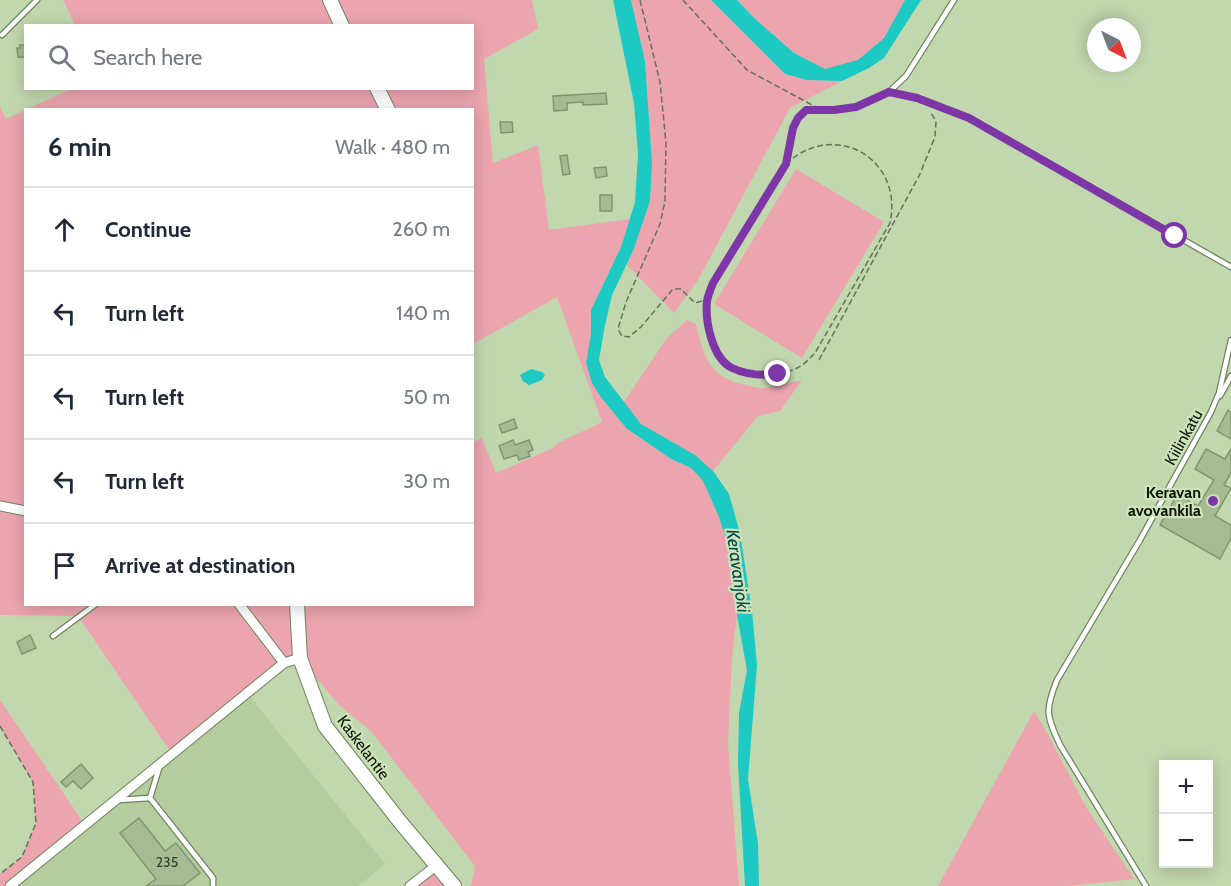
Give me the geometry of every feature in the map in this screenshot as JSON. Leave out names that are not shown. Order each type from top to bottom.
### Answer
[{"type":"street","points":[[330,0],[341,24]]},
{"type":"street","points":[[378,90],[387,108]]},
{"type":"street","points":[[0,506],[24,511]]},
{"type":"street","points":[[241,606],[284,663]]},
{"type":"street","name":"Kaskelantie","points":[[297,606],[300,658],[325,726],[454,886]]},
{"type":"street","points":[[10,886],[284,663],[300,658]]},
{"type":"street","points":[[410,886],[437,865]]},
{"type":"lane","points":[[2,35],[37,0]]},
{"type":"lane","points":[[889,92],[906,76],[954,0]]},
{"type":"lane","points":[[917,98],[979,124],[1231,267]]},
{"type":"lane","name":"Kiilinkatu","points":[[1146,886],[1060,745],[1051,727],[1048,702],[1057,680],[1140,540],[1211,412],[1219,393],[1231,340]]},
{"type":"lane","points":[[1211,412],[1231,376]]},
{"type":"lane","points":[[53,636],[93,606]]},
{"type":"lane","points":[[150,798],[161,763]]},
{"type":"lane","points":[[116,800],[150,798]]},
{"type":"lane","points":[[150,798],[213,878],[213,886]]},
{"type":"path","points":[[640,0],[660,82],[666,143],[665,201],[660,224],[626,302],[618,329],[622,336],[629,337],[641,327],[673,289],[681,289],[695,303],[707,300]]},
{"type":"path","points":[[683,0],[747,70],[817,109]]},
{"type":"path","points":[[786,164],[793,128],[798,118],[806,110],[856,107],[889,92],[917,98],[929,108],[936,122],[935,137],[910,194],[819,360]]},
{"type":"path","points":[[830,144],[849,146],[871,157],[882,170],[891,190],[893,209],[890,223],[815,353],[799,367],[778,374],[761,376],[730,367],[711,340],[707,300],[713,283],[786,164],[798,152],[810,148],[830,144]]},
{"type":"path","points":[[0,726],[33,782],[36,823],[22,857],[0,874]]},
{"type":"shaded area","points":[[63,0],[532,0],[538,29],[484,59],[493,163],[538,145],[549,230],[630,219],[621,247],[591,310],[591,334],[586,363],[592,383],[600,396],[626,428],[671,459],[691,468],[703,481],[719,517],[730,552],[737,615],[732,657],[728,744],[739,886],[471,886],[475,866],[371,731],[339,705],[295,653],[172,754],[78,616],[0,615],[0,107],[6,119],[24,110],[24,606],[474,606],[474,442],[482,438],[496,473],[551,449],[558,443],[602,422],[557,297],[474,343],[474,108],[29,108],[69,90],[474,90],[474,24],[75,24]]},
{"type":"shaded area","points":[[631,0],[711,0],[785,74],[807,80],[842,81],[790,108],[698,280],[674,313],[627,265],[650,201],[652,163],[645,61]]},
{"type":"shaded area","points":[[737,0],[905,0],[884,38],[858,61],[825,69],[794,53]]},
{"type":"shaded area","points":[[796,169],[884,222],[802,358],[714,304]]},
{"type":"shaded area","points":[[687,320],[696,324],[710,364],[724,377],[734,382],[762,388],[802,380],[780,411],[758,416],[713,471],[695,455],[641,424],[623,403],[667,338]]},
{"type":"shaded area","points":[[251,698],[385,864],[358,886],[15,886]]},
{"type":"shaded area","points":[[0,700],[85,825],[10,886],[0,886],[0,874],[22,857],[36,823],[33,782],[0,726]]},
{"type":"shaded area","points":[[1034,711],[1086,807],[1134,879],[1069,886],[938,886]]},
{"type":"shaded area","points":[[430,870],[444,886],[410,886]]},
{"type":"water","name":"Keravanjoki","points":[[613,0],[631,0],[645,61],[652,163],[650,201],[633,251],[612,295],[599,360],[605,377],[641,424],[695,455],[713,471],[729,494],[740,533],[752,611],[757,665],[748,779],[758,844],[759,886],[745,886],[738,763],[739,713],[747,670],[737,615],[730,552],[719,517],[703,481],[691,468],[671,459],[626,428],[592,383],[586,363],[591,334],[591,310],[621,247],[635,202],[638,154],[634,103]]},
{"type":"water","points":[[711,0],[737,0],[794,53],[825,69],[858,60],[884,38],[905,0],[921,0],[884,58],[842,81],[807,80],[785,74]]},
{"type":"water","points":[[531,369],[545,375],[542,380],[529,385],[520,375]]},
{"type":"building","points":[[20,45],[24,45],[24,57],[18,57],[17,48],[20,48]]},
{"type":"building","points":[[606,93],[607,104],[567,103],[567,110],[554,111],[553,96]]},
{"type":"building","points":[[500,122],[512,122],[513,132],[501,133]]},
{"type":"building","points":[[567,155],[570,174],[563,175],[560,156]]},
{"type":"building","points":[[606,167],[607,176],[596,178],[594,168]]},
{"type":"building","points":[[600,195],[612,195],[612,211],[600,211]]},
{"type":"building","points":[[1228,410],[1231,412],[1231,439],[1217,431]]},
{"type":"building","points":[[514,419],[517,428],[502,433],[499,425]]},
{"type":"building","points":[[513,440],[515,445],[529,440],[533,450],[528,452],[530,456],[519,460],[517,455],[504,459],[499,446]]},
{"type":"building","name":"Keravan avovankila","points":[[1206,449],[1225,459],[1231,449],[1231,473],[1224,485],[1231,488],[1215,516],[1231,525],[1231,538],[1220,559],[1160,525],[1177,495],[1198,506],[1214,480],[1195,469]]},
{"type":"building","points":[[30,635],[36,648],[22,654],[17,642]]},
{"type":"building","points":[[81,764],[93,778],[81,789],[73,781],[66,787],[61,782]]},
{"type":"building","points":[[139,818],[165,851],[176,843],[200,873],[183,886],[146,886],[156,879],[120,833]]},
{"type":"place","name":"Keravan avovankila","points":[[1213,501]]},
{"type":"route","points":[[778,374],[761,376],[730,367],[711,340],[707,300],[713,283],[786,164],[793,128],[798,118],[806,110],[856,107],[889,92],[917,98],[969,118],[1175,236]]}]
